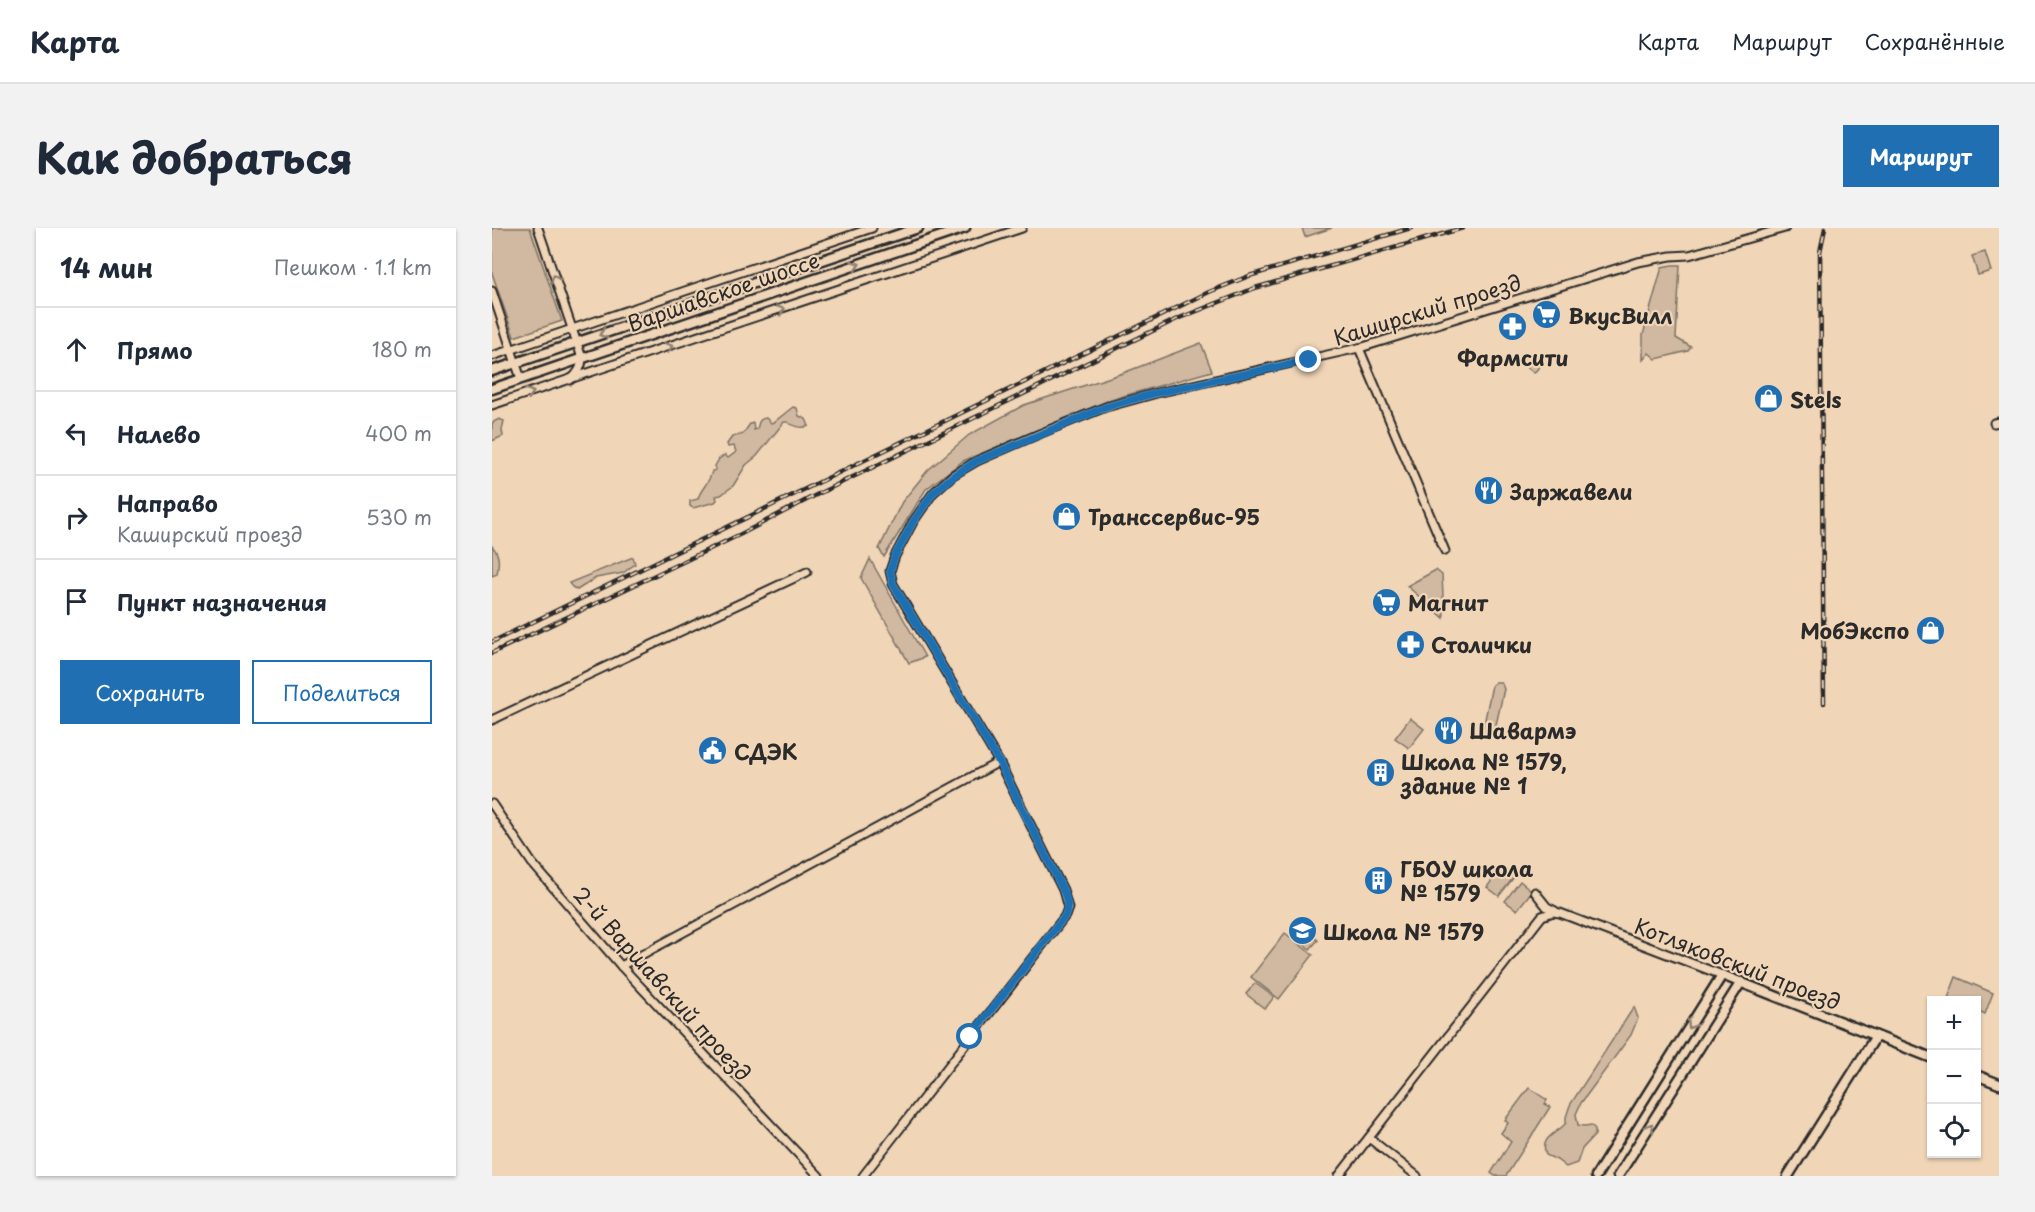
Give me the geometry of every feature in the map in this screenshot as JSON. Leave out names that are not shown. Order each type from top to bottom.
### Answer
[{"type":"main road","name":"Варшавское шоссе","points":[[492,371],[918,228]]},
{"type":"main road","name":"Варшавское шоссе","points":[[492,389],[965,228]]},
{"type":"main road","points":[[492,393],[512,382]]},
{"type":"main road","points":[[1596,1176],[1722,975]]},
{"type":"main road","name":"Котляковский проезд","points":[[1722,975],[1927,1056]]},
{"type":"main road","points":[[1618,1176],[1741,982]]},
{"type":"main road","points":[[1788,1176],[1876,1036]]},
{"type":"main road","points":[[1981,1077],[1999,1084]]},
{"type":"street","points":[[538,228],[582,358],[579,370],[568,381]]},
{"type":"street","points":[[492,356],[872,228]]},
{"type":"street","points":[[492,405],[1022,228]]},
{"type":"street","name":"Каширский проезд","points":[[999,762],[893,584],[890,571],[895,556],[913,522],[933,493],[953,476],[977,461],[1106,407],[1156,393],[1359,348],[1632,263],[1689,255],[1785,228]]},
{"type":"street","points":[[492,291],[521,379]]},
{"type":"street","points":[[1359,348],[1445,551]]},
{"type":"street","points":[[492,720],[807,572]]},
{"type":"street","points":[[621,966],[999,762],[1063,890],[1068,908],[1065,916],[863,1176]]},
{"type":"street","name":"2-й Варшавский проезд","points":[[492,804],[532,863],[621,966],[819,1176]]},
{"type":"street","points":[[1535,892],[1542,902],[1542,916]]},
{"type":"street","name":"Котляковский проезд","points":[[1542,902],[1560,913],[1722,975]]},
{"type":"street","points":[[1339,1176],[1542,916],[1553,912],[1560,913]]},
{"type":"street","points":[[1369,1138],[1417,1176]]},
{"type":"shaded area","points":[[492,228],[530,228],[562,321],[514,337],[492,273]]},
{"type":"shaded area","points":[[1302,228],[1332,228],[1305,237]]},
{"type":"shaded area","points":[[1985,252],[1991,271],[1978,275],[1972,256]]},
{"type":"shaded area","points":[[1680,265],[1676,338],[1691,347],[1688,351],[1656,359],[1649,353],[1643,360],[1643,335],[1662,267]]},
{"type":"shaded area","points":[[1201,343],[1212,371],[1109,400],[963,461],[926,489],[884,557],[879,549],[902,502],[928,470],[969,435],[1024,405],[1123,373]]},
{"type":"shaded area","points":[[1535,354],[1544,361],[1534,373],[1525,366]]},
{"type":"shaded area","points":[[793,407],[797,408],[799,416],[806,419],[809,426],[801,427],[784,422],[757,456],[746,465],[733,486],[716,496],[715,502],[693,508],[690,506],[690,501],[698,499],[712,471],[716,470],[715,466],[719,459],[725,455],[728,458],[736,452],[734,446],[728,447],[727,444],[732,437],[743,434],[753,423],[754,430],[757,429],[762,419],[766,418],[771,423],[774,422]]},
{"type":"shaded area","points":[[499,419],[504,421],[503,436],[492,441],[492,423]]},
{"type":"shaded area","points":[[492,546],[498,555],[498,562],[497,574],[492,576]]},
{"type":"shaded area","points":[[633,557],[635,564],[623,573],[596,578],[577,590],[569,583]]},
{"type":"shaded area","points":[[870,559],[925,657],[909,663],[861,578]]},
{"type":"shaded area","points":[[1436,570],[1442,575],[1444,618],[1407,586]]},
{"type":"shaded area","points":[[1501,682],[1504,689],[1494,734],[1486,738],[1482,734],[1492,685]]},
{"type":"shaded area","points":[[1410,718],[1424,729],[1409,748],[1395,738]]},
{"type":"shaded area","points":[[1502,867],[1514,877],[1499,896],[1487,887]]},
{"type":"shaded area","points":[[1520,881],[1532,891],[1517,910],[1505,901]]},
{"type":"shaded area","points":[[1300,926],[1318,940],[1310,949],[1292,936]]},
{"type":"shaded area","points":[[1285,933],[1313,955],[1279,999],[1251,977]]},
{"type":"shaded area","points":[[1956,977],[1993,993],[1985,1014],[1981,1012],[1981,996],[1949,996]]},
{"type":"shaded area","points":[[1255,983],[1274,997],[1265,1009],[1246,994]]},
{"type":"shaded area","points":[[1634,1007],[1638,1018],[1631,1035],[1581,1103],[1576,1114],[1578,1125],[1591,1125],[1595,1129],[1595,1135],[1582,1149],[1577,1163],[1566,1167],[1546,1155],[1545,1144],[1550,1136],[1566,1123],[1570,1105]]},
{"type":"shaded area","points":[[1529,1088],[1547,1100],[1545,1104],[1550,1107],[1506,1176],[1495,1176],[1491,1173],[1511,1142],[1501,1133],[1508,1123],[1505,1120]]},
{"type":"railway","points":[[492,642],[1209,292],[1249,276],[1411,228]]},
{"type":"railway","points":[[492,653],[741,534],[820,493],[1177,319],[1255,288],[1463,228]]},
{"type":"railway","points":[[1824,703],[1820,252],[1825,228]]},
{"type":"place","name":"ВкусВилл","points":[[1547,315]]},
{"type":"place","name":"Фармсити","points":[[1513,326]]},
{"type":"place","name":"Stels","points":[[1769,399]]},
{"type":"place","name":"Заржавели","points":[[1489,491]]},
{"type":"place","name":"Транссервис-95","points":[[1067,516]]},
{"type":"place","name":"Магнит","points":[[1387,602]]},
{"type":"place","name":"МобЭкспо","points":[[1930,630]]},
{"type":"place","name":"Столички","points":[[1410,644]]},
{"type":"place","name":"Шавармэ","points":[[1448,730]]},
{"type":"place","name":"СДЭК","points":[[713,751]]},
{"type":"place","name":"Школа № 1579, здание № 1","points":[[1380,773]]},
{"type":"place","name":"ГБОУ школа № 1579","points":[[1379,880]]},
{"type":"place","name":"Школа № 1579","points":[[1302,931]]},
{"type":"route","points":[[970,1037],[1065,916],[1068,903],[999,762],[893,584],[890,571],[895,556],[913,522],[933,493],[953,476],[977,461],[1106,407],[1156,393],[1309,360]]}]
